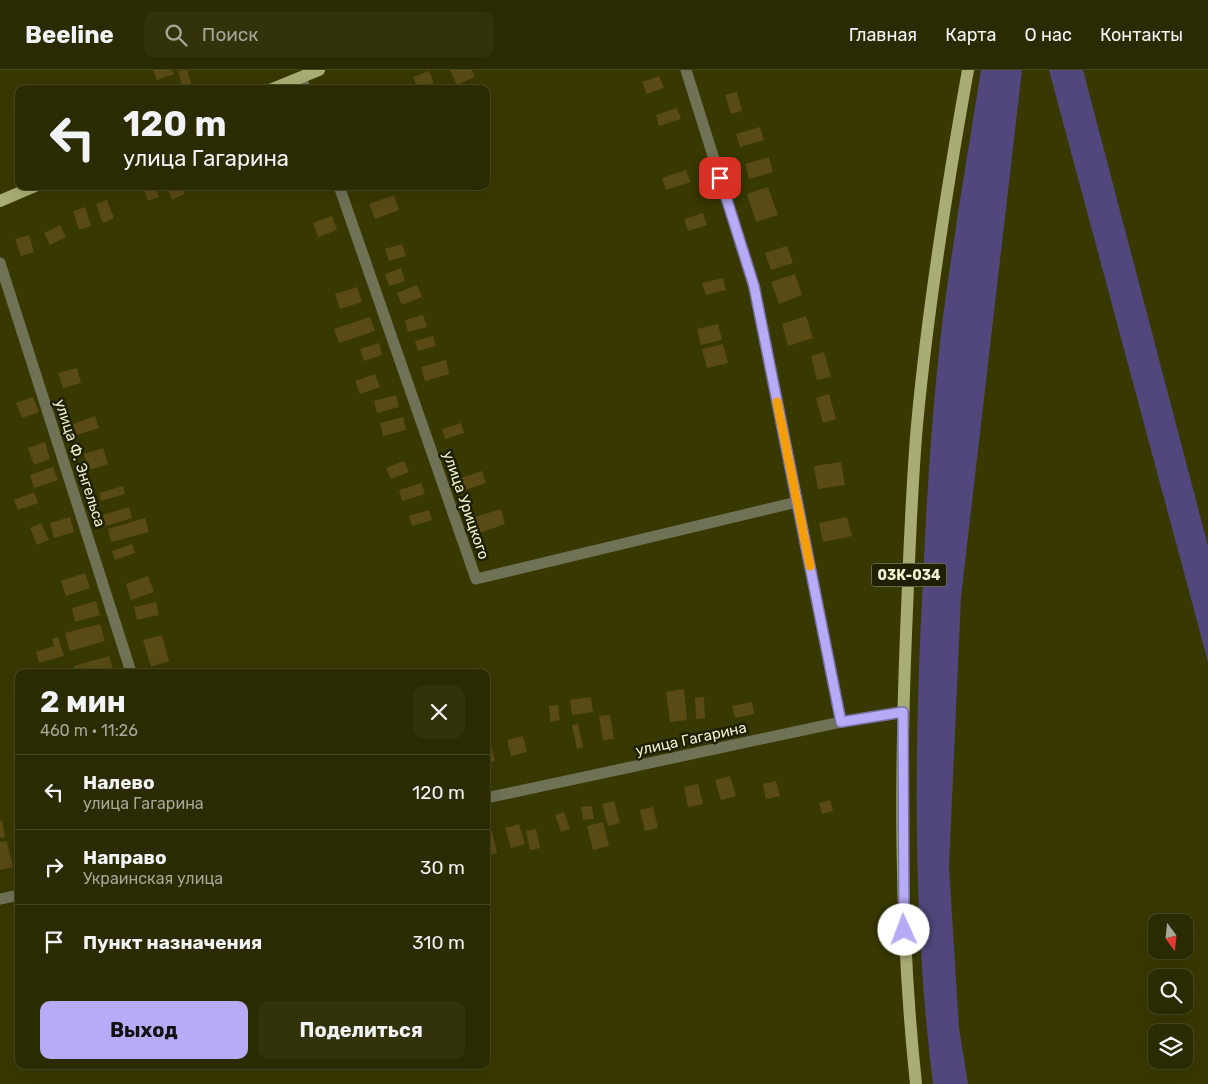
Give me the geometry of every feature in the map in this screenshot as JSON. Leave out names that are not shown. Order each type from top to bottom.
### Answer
[{"type":"main road","points":[[303,83],[318,70]]},
{"type":"main road","name":"03К-034","points":[[916,1084],[905,949],[902,872],[903,712],[917,427],[943,225],[968,70]]},
{"type":"main road","points":[[0,201],[26,190]]},
{"type":"street","points":[[686,70],[754,286],[841,722]]},
{"type":"street","name":"улица Урицкого","points":[[340,190],[476,578],[797,502]]},
{"type":"street","name":"улица Ф. Энгельса","points":[[0,263],[130,669]]},
{"type":"street","name":"улица Гагарина","points":[[490,797],[841,722],[903,712]]},
{"type":"street","points":[[0,899],[15,896]]},
{"type":"shaded area","points":[[981,70],[1022,70],[961,597],[949,866],[959,1028],[968,1084],[933,1084],[926,1024],[919,902],[917,781],[919,659],[927,499],[937,366],[955,234]]},
{"type":"shaded area","points":[[1049,70],[1083,70],[1208,546],[1208,662]]},
{"type":"building","points":[[153,70],[172,70],[174,74],[157,80]]},
{"type":"building","points":[[187,70],[191,85],[182,85],[178,71]]},
{"type":"building","points":[[450,70],[472,70],[475,77],[457,85]]},
{"type":"building","points":[[429,71],[434,83],[416,85],[413,77]]},
{"type":"building","points":[[659,76],[664,88],[647,94],[642,82]]},
{"type":"building","points":[[737,92],[742,111],[731,114],[725,95]]},
{"type":"building","points":[[677,108],[681,119],[659,126],[656,115]]},
{"type":"building","points":[[760,127],[764,140],[740,147],[736,134]]},
{"type":"building","points":[[769,157],[773,172],[749,179],[745,164]]},
{"type":"building","points":[[686,170],[691,182],[666,190],[662,178]]},
{"type":"building","points":[[768,187],[778,215],[756,222],[747,194]]},
{"type":"building","points":[[144,190],[156,190],[159,197],[148,201]]},
{"type":"building","points":[[168,190],[183,190],[185,194],[172,200]]},
{"type":"building","points":[[394,195],[399,210],[375,219],[369,204]]},
{"type":"building","points":[[107,200],[114,218],[103,223],[96,204]]},
{"type":"building","points":[[85,207],[91,226],[79,230],[73,211]]},
{"type":"building","points":[[703,213],[707,225],[688,231],[684,219]]},
{"type":"building","points":[[332,216],[337,230],[318,237],[313,223]]},
{"type":"building","points":[[60,225],[66,237],[50,245],[44,233]]},
{"type":"building","points":[[29,235],[34,252],[21,256],[15,239]]},
{"type":"building","points":[[402,244],[406,256],[389,261],[385,249]]},
{"type":"building","points":[[787,246],[793,263],[771,270],[765,253]]},
{"type":"building","points":[[401,268],[405,281],[389,286],[385,274]]},
{"type":"building","points":[[795,274],[802,295],[779,304],[771,282]]},
{"type":"building","points":[[723,278],[726,290],[706,295],[702,283]]},
{"type":"building","points":[[417,285],[422,297],[402,305],[397,293]]},
{"type":"building","points":[[357,287],[362,302],[340,309],[335,294]]},
{"type":"building","points":[[423,315],[427,327],[408,332],[405,320]]},
{"type":"building","points":[[806,316],[813,338],[788,346],[782,324]]},
{"type":"building","points":[[370,317],[375,331],[339,343],[334,329]]},
{"type":"building","points":[[718,324],[722,340],[701,345],[697,329]]},
{"type":"building","points":[[433,336],[436,346],[418,351],[415,341]]},
{"type":"building","points":[[379,343],[382,355],[364,361],[360,349]]},
{"type":"building","points":[[723,344],[728,363],[707,368],[702,349]]},
{"type":"building","points":[[824,352],[831,377],[817,380],[811,356]]},
{"type":"building","points":[[446,360],[449,374],[425,381],[421,367]]},
{"type":"building","points":[[77,368],[81,383],[63,388],[58,373]]},
{"type":"building","points":[[375,374],[380,387],[360,394],[355,381]]},
{"type":"building","points":[[829,394],[836,419],[823,423],[816,398]]},
{"type":"building","points":[[396,395],[399,407],[377,413],[374,401]]},
{"type":"building","points":[[33,397],[39,412],[22,418],[16,403]]},
{"type":"building","points":[[95,416],[99,428],[77,435],[73,424]]},
{"type":"building","points":[[403,417],[406,430],[383,436],[380,423]]},
{"type":"building","points":[[461,423],[464,433],[445,439],[442,429]]},
{"type":"building","points":[[45,442],[50,459],[34,465],[28,448]]},
{"type":"building","points":[[103,448],[108,464],[89,470],[84,454]]},
{"type":"building","points":[[404,461],[409,472],[391,479],[386,468]]},
{"type":"building","points":[[841,462],[845,485],[818,489],[814,466]]},
{"type":"building","points":[[53,467],[58,480],[34,488],[30,475]]},
{"type":"building","points":[[482,471],[486,483],[462,491],[458,479]]},
{"type":"building","points":[[421,483],[425,494],[402,501],[399,490]]},
{"type":"building","points":[[123,486],[125,494],[101,501],[99,493]]},
{"type":"building","points":[[34,492],[38,503],[18,510],[14,500]]},
{"type":"building","points":[[129,507],[132,518],[106,526],[103,515]]},
{"type":"building","points":[[501,509],[505,524],[480,533],[475,517]]},
{"type":"building","points":[[429,510],[432,520],[412,526],[409,516]]},
{"type":"building","points":[[70,517],[74,532],[54,538],[50,523]]},
{"type":"building","points":[[847,517],[852,536],[823,542],[819,523]]},
{"type":"building","points":[[145,518],[149,532],[111,542],[108,529]]},
{"type":"building","points":[[41,523],[49,540],[37,545],[30,528]]},
{"type":"building","points":[[132,544],[135,553],[115,560],[112,551]]},
{"type":"building","points":[[85,573],[90,588],[66,596],[61,581]]},
{"type":"building","points":[[148,576],[154,592],[131,600],[126,584]]},
{"type":"building","points":[[96,601],[100,615],[75,622],[72,608]]},
{"type":"building","points":[[156,602],[159,615],[137,620],[134,607]]},
{"type":"building","points":[[100,624],[105,641],[70,651],[65,633]]},
{"type":"building","points":[[162,635],[169,661],[151,667],[143,640]]},
{"type":"building","points":[[58,637],[64,656],[39,663],[36,652],[54,646],[52,639]]},
{"type":"building","points":[[109,656],[113,669],[75,669],[74,666]]},
{"type":"building","points":[[684,689],[687,720],[670,722],[666,692]]},
{"type":"building","points":[[591,697],[593,712],[572,715],[570,700]]},
{"type":"building","points":[[704,697],[705,718],[696,719],[695,698]]},
{"type":"building","points":[[752,702],[754,714],[735,718],[732,706]]},
{"type":"building","points":[[558,705],[560,720],[550,722],[549,706]]},
{"type":"building","points":[[610,715],[614,739],[603,740],[599,716]]},
{"type":"building","points":[[578,724],[583,747],[577,749],[572,725]]},
{"type":"building","points":[[523,736],[527,752],[511,756],[507,740]]},
{"type":"building","points":[[490,745],[495,761],[490,763]]},
{"type":"building","points":[[730,776],[736,796],[721,800],[715,780]]},
{"type":"building","points":[[776,781],[780,796],[766,799],[763,784]]},
{"type":"building","points":[[698,784],[703,804],[688,807],[684,787]]},
{"type":"building","points":[[830,800],[833,811],[822,814],[819,803]]},
{"type":"building","points":[[614,801],[620,823],[608,826],[602,804]]},
{"type":"building","points":[[592,806],[594,819],[583,820],[581,807]]},
{"type":"building","points":[[653,807],[658,828],[645,831],[640,810]]},
{"type":"building","points":[[564,812],[570,829],[561,832],[555,815]]},
{"type":"building","points":[[2,820],[5,837],[0,838],[0,821]]},
{"type":"building","points":[[603,822],[609,846],[593,850],[587,826]]},
{"type":"building","points":[[519,824],[525,844],[511,848],[505,828]]},
{"type":"building","points":[[536,829],[540,848],[530,850],[526,831]]},
{"type":"building","points":[[490,831],[492,831],[497,853],[490,855]]},
{"type":"building","points":[[7,841],[13,867],[0,870],[0,842]]},
{"type":"slow traffic","points":[[777,402],[810,566]]},
{"type":"route","points":[[720,178],[754,286],[841,722],[903,712],[902,872],[904,930]]}]
